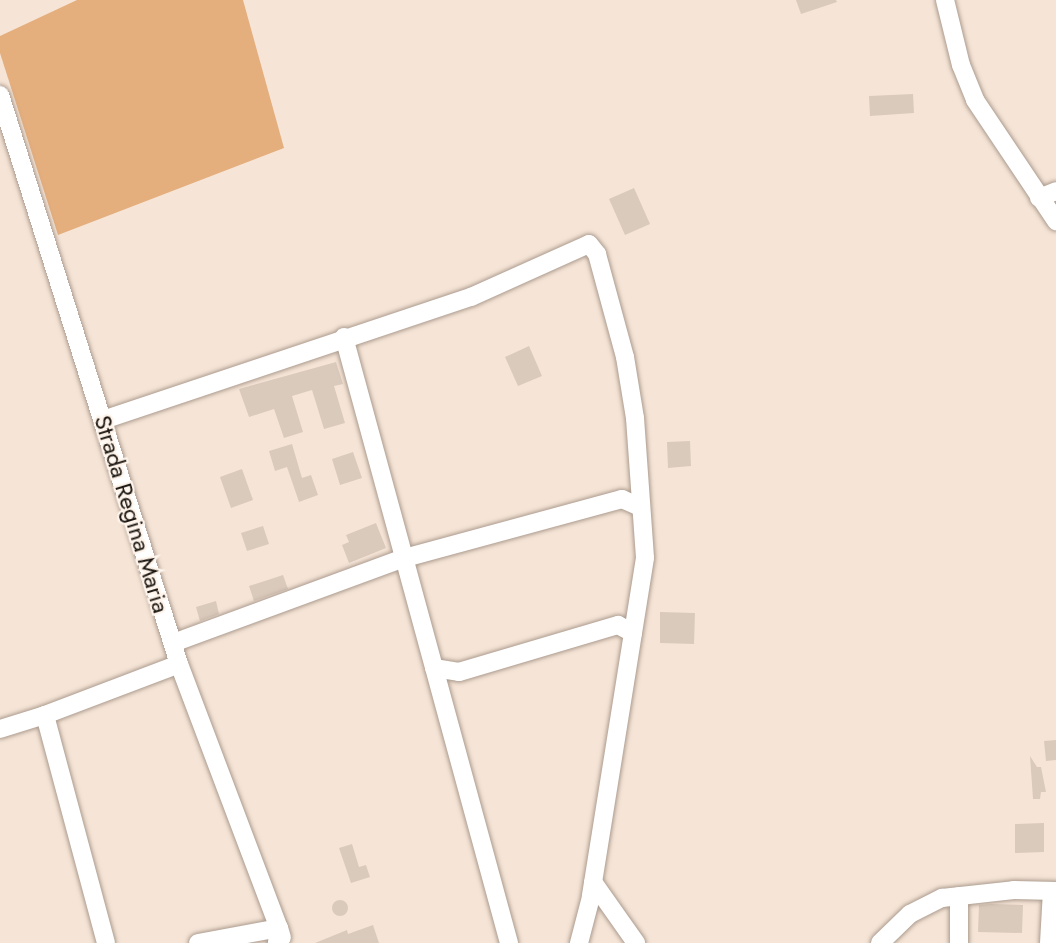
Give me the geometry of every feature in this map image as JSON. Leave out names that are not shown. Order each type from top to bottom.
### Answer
[{"type":"street","points":[[945,0],[961,64],[975,100],[1056,221]]},
{"type":"street","name":"Strada Regina Maria","points":[[0,95],[179,664],[280,938],[198,943]]},
{"type":"street","points":[[1039,198],[1056,191]]},
{"type":"street","points":[[103,420],[344,337],[471,297],[589,244],[597,254],[624,357],[635,418],[645,558],[593,882],[579,943]]},
{"type":"street","points":[[344,337],[401,559],[434,668],[509,943]]},
{"type":"street","points":[[173,643],[401,559],[622,499],[640,507]]},
{"type":"street","points":[[434,668],[459,672],[618,625],[633,633]]},
{"type":"street","points":[[0,729],[45,715],[179,664]]},
{"type":"street","points":[[45,715],[106,943]]},
{"type":"street","points":[[593,882],[636,943]]},
{"type":"street","points":[[880,943],[927,904],[959,896],[1054,891],[1048,943]]},
{"type":"street","points":[[959,896],[959,943]]},
{"type":"shaded area","points":[[77,0],[243,0],[284,148],[58,235],[0,53],[0,36]]},
{"type":"building","points":[[796,0],[836,0],[837,2],[801,14]]},
{"type":"building","points":[[913,94],[914,113],[870,116],[869,96]]},
{"type":"building","points":[[634,188],[650,224],[625,235],[609,199]]},
{"type":"building","points":[[529,346],[542,376],[518,386],[505,357]]},
{"type":"building","points":[[336,362],[343,384],[334,386],[345,423],[324,429],[312,390],[292,396],[303,432],[284,438],[274,409],[249,417],[239,389]]},
{"type":"building","points":[[690,441],[691,466],[668,468],[667,442]]},
{"type":"building","points":[[292,444],[302,478],[311,475],[318,495],[299,502],[287,467],[275,471],[269,451]]},
{"type":"building","points":[[353,452],[362,478],[340,485],[332,459]]},
{"type":"building","points":[[242,469],[253,500],[231,508],[220,477]]},
{"type":"building","points":[[376,523],[386,548],[349,563],[342,545],[349,542],[346,535]]},
{"type":"building","points":[[263,526],[269,544],[247,551],[241,533]]},
{"type":"building","points":[[283,575],[288,589],[254,601],[249,586]]},
{"type":"building","points":[[216,601],[219,614],[200,621],[196,607]]},
{"type":"building","points":[[660,612],[695,613],[694,644],[660,643]]},
{"type":"building","points":[[1056,740],[1056,760],[1046,761],[1044,741]]},
{"type":"building","points":[[1030,756],[1037,767],[1041,767],[1046,792],[1041,792],[1040,799],[1033,799]]},
{"type":"building","points":[[1044,823],[1044,852],[1015,853],[1015,824]]},
{"type":"building","points":[[352,844],[359,867],[366,865],[370,877],[351,883],[339,848]]},
{"type":"building","points":[[340,900],[348,908],[340,916],[332,908]]},
{"type":"building","points":[[979,905],[1023,905],[1022,933],[978,932]]},
{"type":"building","points":[[373,925],[379,943],[315,943],[347,930],[348,934]]}]
